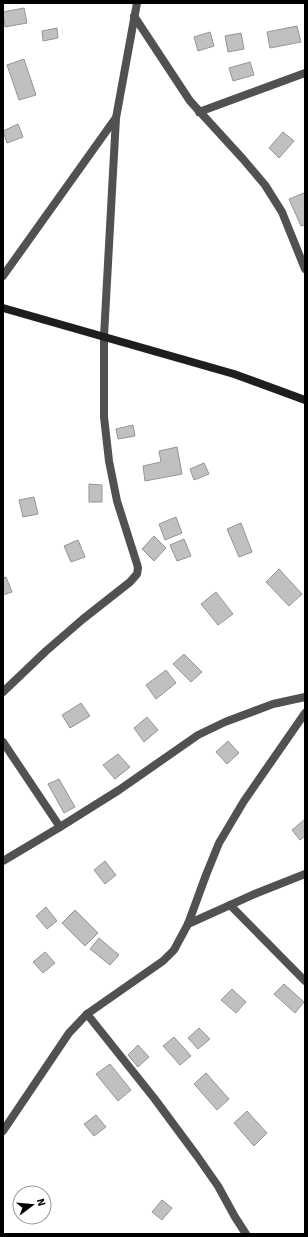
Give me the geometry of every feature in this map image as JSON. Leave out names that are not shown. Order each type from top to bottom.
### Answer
[{"type":"street","points":[[3,692],[46,651],[83,619],[130,582],[137,574],[138,568],[117,501],[109,461],[104,417],[104,336],[116,118],[137,3]]},
{"type":"street","points":[[134,16],[190,101],[265,185],[282,212],[305,269]]},
{"type":"street","points":[[199,112],[305,73]]},
{"type":"street","points":[[3,276],[116,118]]},
{"type":"street","points":[[3,308],[234,374],[305,400]]},
{"type":"street","points":[[3,861],[119,790],[198,735],[226,722],[273,704],[305,697]]},
{"type":"street","points":[[3,1131],[68,1033],[88,1014],[163,961],[174,950],[188,924],[219,843],[244,801],[305,713]]},
{"type":"street","points":[[3,742],[60,827]]},
{"type":"street","points":[[188,924],[305,874]]},
{"type":"street","points":[[230,905],[305,981]]},
{"type":"street","points":[[88,1014],[197,1156],[218,1186],[246,1234]]},
{"type":"building","points":[[24,8],[27,23],[5,27],[3,12]]},
{"type":"building","points":[[297,26],[301,42],[270,48],[267,32]]},
{"type":"building","points":[[57,28],[58,38],[43,41],[42,31]]},
{"type":"building","points":[[210,32],[214,46],[198,51],[194,37]]},
{"type":"building","points":[[241,33],[244,49],[228,52],[225,36]]},
{"type":"building","points":[[24,59],[36,95],[19,100],[7,65]]},
{"type":"building","points":[[250,62],[254,75],[233,81],[229,68]]},
{"type":"building","points":[[18,124],[23,137],[7,143],[3,131]]},
{"type":"building","points":[[283,132],[294,141],[279,158],[269,148]]},
{"type":"building","points":[[304,193],[305,225],[301,226],[289,199]]},
{"type":"building","points":[[133,425],[135,436],[118,439],[116,429]]},
{"type":"building","points":[[177,447],[182,474],[145,481],[143,466],[161,462],[159,451]]},
{"type":"building","points":[[204,463],[209,474],[194,480],[190,469]]},
{"type":"building","points":[[89,484],[102,485],[102,502],[89,502]]},
{"type":"building","points":[[34,497],[38,514],[23,517],[19,500]]},
{"type":"building","points":[[176,517],[182,533],[165,540],[159,524]]},
{"type":"building","points":[[241,523],[252,552],[239,557],[227,529]]},
{"type":"building","points":[[154,536],[166,548],[154,561],[142,549]]},
{"type":"building","points":[[184,539],[191,556],[177,561],[170,545]]},
{"type":"building","points":[[78,540],[85,557],[71,562],[64,546]]},
{"type":"building","points":[[279,569],[302,594],[289,606],[266,582]]},
{"type":"building","points":[[6,577],[12,592],[3,595],[3,578]]},
{"type":"building","points":[[216,592],[233,614],[218,625],[201,604]]},
{"type":"building","points":[[184,654],[202,672],[191,682],[173,664]]},
{"type":"building","points":[[166,670],[176,683],[156,699],[146,685]]},
{"type":"building","points":[[81,703],[90,716],[70,728],[62,715]]},
{"type":"building","points":[[147,717],[158,730],[144,742],[134,728]]},
{"type":"building","points":[[228,741],[239,753],[227,764],[216,752]]},
{"type":"building","points":[[118,754],[130,767],[115,779],[103,765]]},
{"type":"building","points":[[59,779],[75,807],[64,813],[48,784]]},
{"type":"building","points":[[304,820],[305,836],[300,840],[292,830]]},
{"type":"building","points":[[105,861],[116,875],[105,884],[94,870]]},
{"type":"building","points":[[46,907],[57,921],[47,929],[36,916]]},
{"type":"building","points":[[75,910],[98,933],[85,946],[62,923]]},
{"type":"building","points":[[99,938],[119,955],[110,965],[90,949]]},
{"type":"building","points":[[45,952],[55,963],[43,973],[33,962]]},
{"type":"building","points":[[284,984],[304,1002],[295,1013],[274,994]]},
{"type":"building","points":[[232,989],[246,1002],[236,1013],[221,1000]]},
{"type":"building","points":[[199,1028],[210,1039],[198,1049],[188,1038]]},
{"type":"building","points":[[174,1037],[191,1056],[180,1065],[163,1046]]},
{"type":"building","points":[[138,1045],[149,1057],[138,1067],[128,1055]]},
{"type":"building","points":[[110,1064],[131,1090],[118,1101],[96,1074]]},
{"type":"building","points":[[206,1073],[229,1099],[217,1110],[194,1084]]},
{"type":"building","points":[[247,1111],[267,1133],[254,1146],[234,1123]]},
{"type":"building","points":[[96,1115],[106,1127],[94,1136],[84,1124]]},
{"type":"building","points":[[162,1200],[172,1208],[162,1220],[152,1212]]}]
